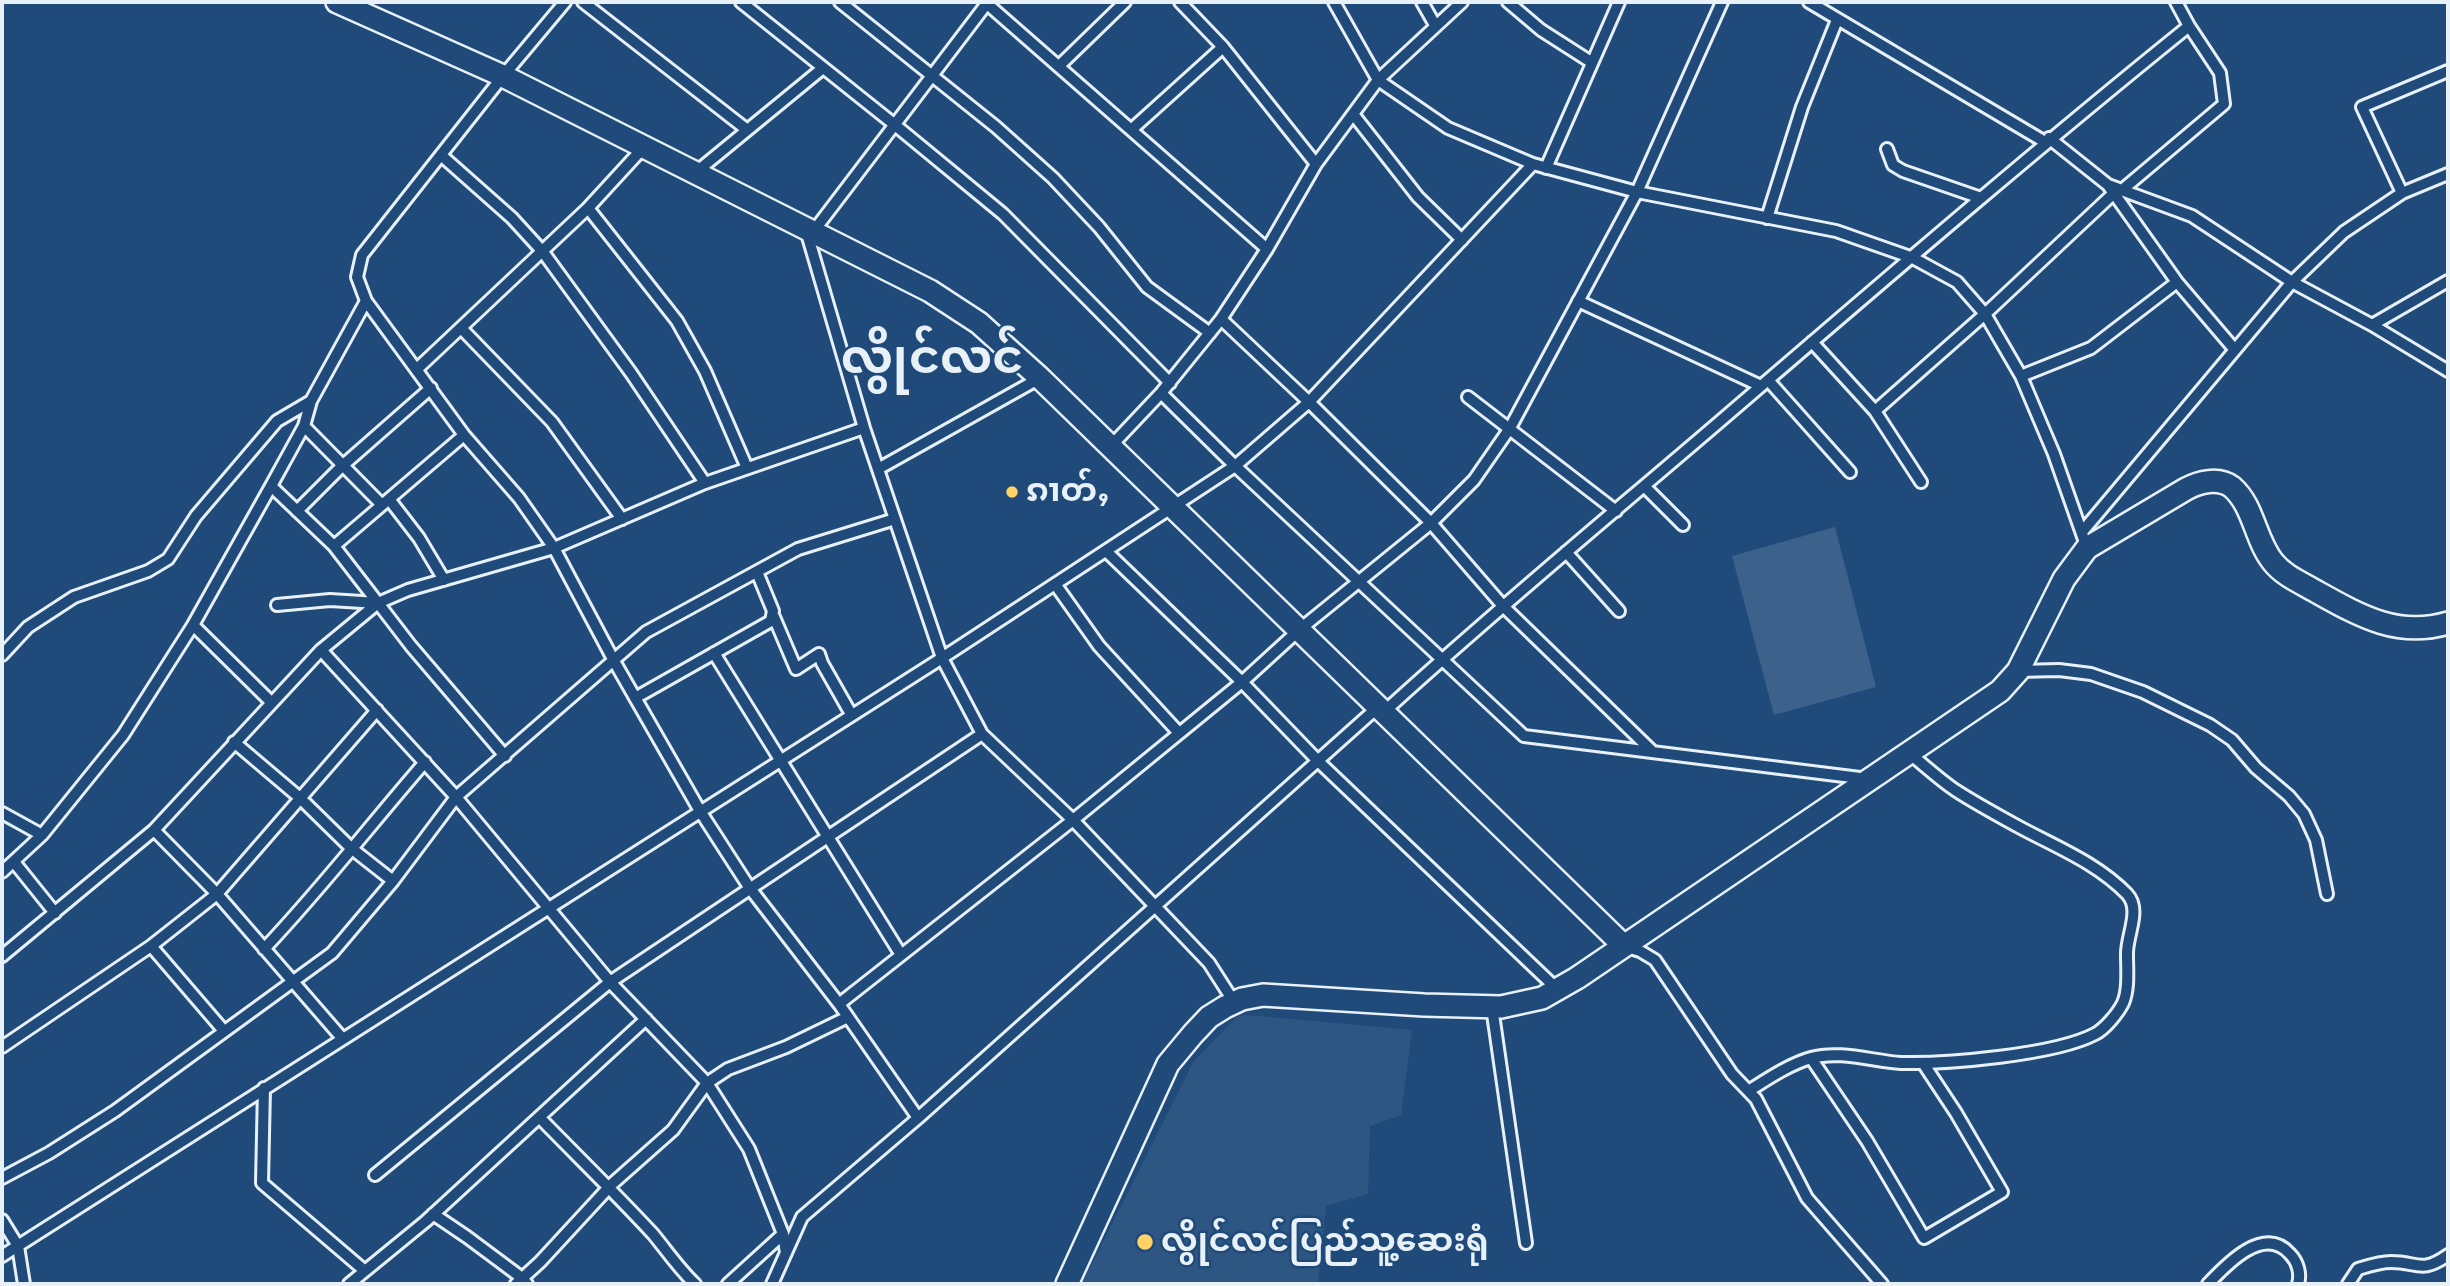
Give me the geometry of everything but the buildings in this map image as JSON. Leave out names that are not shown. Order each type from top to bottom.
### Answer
[{"type":"highway","points":[[337,2],[503,76],[930,291],[979,323],[1111,446],[1624,946]]},
{"type":"highway","points":[[1067,1284],[1168,1064],[1209,1017],[1234,1002],[1263,995],[1492,1007],[1521,1004],[1542,998],[1624,946],[2000,691],[2018,671],[2084,540],[2106,535],[2186,489],[2199,483],[2217,481],[2230,486],[2244,501],[2267,554],[2287,575],[2365,619],[2420,628],[2448,623]]},
{"type":"street","points":[[565,2],[362,255],[358,276],[366,301],[464,435],[519,498],[554,548],[635,698],[700,811],[749,887],[839,1004],[918,1118]]},
{"type":"street","points":[[583,2],[746,129]]},
{"type":"street","points":[[741,2],[1003,215],[1170,383]]},
{"type":"street","points":[[839,2],[996,127],[1053,177],[1099,227],[1147,287],[1210,333]]},
{"type":"street","points":[[1234,1002],[1209,963],[1073,820],[982,734],[942,658],[864,428],[809,230],[895,125],[987,2],[1267,249]]},
{"type":"street","points":[[1059,66],[1125,2]]},
{"type":"street","points":[[1180,2],[1223,47],[1316,164]]},
{"type":"street","points":[[1334,2],[1378,80],[1448,128],[1546,168],[1637,192],[1836,231],[1913,258],[1957,282],[1985,314],[2021,376],[2054,454],[2084,540]]},
{"type":"street","points":[[1422,2],[1435,25]]},
{"type":"street","points":[[1111,446],[1170,383],[1221,319],[1267,249],[1316,164],[1378,80],[1462,2]]},
{"type":"street","points":[[1508,2],[1541,30],[1591,62]]},
{"type":"street","points":[[1546,168],[1619,2]]},
{"type":"street","points":[[839,1004],[1073,820],[1242,682],[1299,630],[1431,523],[1474,480],[1510,428],[1637,192],[1722,2]]},
{"type":"street","points":[[1809,2],[2047,140],[2115,189],[2192,216],[2292,282],[2372,325],[2448,371]]},
{"type":"street","points":[[1875,411],[1985,314],[2115,189],[2224,104],[2220,73],[2176,2]]},
{"type":"street","points":[[1767,218],[1802,107],[1837,20]]},
{"type":"street","points":[[772,1284],[802,1217],[918,1118],[1319,762],[1913,258],[2047,140],[2189,26]]},
{"type":"street","points":[[1131,130],[1223,47]]},
{"type":"street","points":[[695,173],[823,68]]},
{"type":"street","points":[[2402,193],[2362,107],[2448,71]]},
{"type":"street","points":[[1353,114],[1418,197],[1462,240]]},
{"type":"street","points":[[417,369],[543,252],[644,148]]},
{"type":"street","points":[[1887,149],[1893,165],[1903,171],[1981,198]]},
{"type":"street","points":[[442,156],[512,218],[543,252],[631,373],[705,483]]},
{"type":"street","points":[[2,1256],[942,658],[1235,466],[1309,402],[1533,164]]},
{"type":"street","points":[[2084,540],[2292,282],[2344,232],[2402,193],[2448,174]]},
{"type":"street","points":[[2115,189],[2177,282],[2235,350]]},
{"type":"street","points":[[588,208],[677,321],[705,371],[747,468]]},
{"type":"street","points":[[2372,325],[2448,281]]},
{"type":"street","points":[[2021,376],[2091,348],[2177,282]]},
{"type":"street","points":[[1578,300],[1765,383],[1850,472]]},
{"type":"street","points":[[2,872],[42,835],[123,735],[193,625],[271,486],[304,426],[311,401],[366,301]]},
{"type":"street","points":[[1221,319],[1431,523],[1503,606],[1653,752]]},
{"type":"street","points":[[461,328],[552,422],[622,519]]},
{"type":"street","points":[[1812,342],[1875,411],[1921,482]]},
{"type":"street","points":[[878,469],[1040,378]]},
{"type":"street","points":[[297,511],[341,467],[431,388]]},
{"type":"street","points":[[1161,393],[1235,466],[1524,736],[1871,779]]},
{"type":"street","points":[[1468,397],[1616,510]]},
{"type":"street","points":[[2,654],[28,627],[74,597],[148,571],[168,559],[196,516],[277,421],[311,401]]},
{"type":"street","points":[[304,426],[341,467],[386,502],[419,538],[444,580]]},
{"type":"street","points":[[2,956],[154,830],[321,650],[378,603],[408,590],[554,548],[705,483],[864,428]]},
{"type":"street","points":[[334,547],[464,435]]},
{"type":"street","points":[[271,486],[334,547],[411,646],[505,756]]},
{"type":"street","points":[[1644,486],[1683,525]]},
{"type":"street","points":[[2,1178],[49,1153],[115,1111],[332,953],[393,881],[456,797],[646,632],[798,549],[895,519]]},
{"type":"street","points":[[1106,551],[1242,682],[1319,762],[1558,989]]},
{"type":"street","points":[[1566,552],[1619,611]]},
{"type":"street","points":[[757,572],[796,668],[819,654],[851,714]]},
{"type":"street","points":[[1055,584],[1098,646],[1179,733]]},
{"type":"street","points":[[277,605],[330,600],[378,603]]},
{"type":"street","points":[[635,698],[774,617]]},
{"type":"street","points":[[193,625],[271,702]]},
{"type":"street","points":[[321,650],[456,797],[610,982],[707,1083],[749,1149],[783,1234],[786,1253]]},
{"type":"street","points":[[714,653],[898,950]]},
{"type":"street","points":[[2018,671],[2059,670],[2091,674],[2143,692],[2210,725],[2232,740],[2256,768],[2289,796],[2304,814],[2316,840],[2327,894]]},
{"type":"street","points":[[2,1047],[151,946],[217,894],[377,710]]},
{"type":"street","points":[[375,1175],[610,982],[982,734]]},
{"type":"street","points":[[234,742],[351,848],[393,881]]},
{"type":"street","points":[[1750,1090],[1811,1058],[1841,1056],[1923,1063],[2017,1054],[2071,1044],[2096,1033],[2123,1003],[2128,970],[2127,948],[2134,907],[2130,897],[2109,878],[2074,855],[2018,827],[1953,788],[1909,752]]},
{"type":"street","points":[[264,948],[304,906],[425,762]]},
{"type":"street","points":[[2,813],[42,835]]},
{"type":"street","points":[[154,830],[217,894],[342,1038]]},
{"type":"street","points":[[14,862],[55,913]]},
{"type":"street","points":[[151,946],[224,1031]]},
{"type":"street","points":[[1624,946],[1655,960],[1732,1074],[1750,1090],[1769,1121],[1807,1198],[1882,1284]]},
{"type":"street","points":[[1492,1007],[1526,1242]]},
{"type":"street","points":[[433,1214],[467,1237],[522,1282],[609,1187],[673,1129],[707,1083],[728,1069],[786,1047],[848,1017]]},
{"type":"street","points":[[349,1284],[433,1214],[646,1019]]},
{"type":"street","points":[[1811,1058],[1867,1142],[1924,1238],[2002,1192],[1923,1063]]},
{"type":"street","points":[[264,1088],[262,1184],[365,1271]]},
{"type":"street","points":[[539,1117],[609,1187],[695,1284]]},
{"type":"street","points":[[2,1220],[18,1246],[24,1284]]},
{"type":"street","points":[[728,1284],[783,1234]]},
{"type":"street","points":[[2208,1284],[2242,1252],[2260,1245],[2274,1244],[2285,1248],[2294,1258],[2300,1277],[2298,1284]]},
{"type":"street","points":[[2348,1284],[2358,1269],[2393,1262],[2420,1267],[2436,1264],[2448,1255]]},
{"type":"shaded area","points":[[1835,527],[1876,687],[1774,715],[1732,556]]},
{"type":"shaded area","points":[[1247,1015],[1412,1030],[1401,1115],[1370,1126],[1368,1194],[1326,1206],[1318,1284],[1082,1284],[1193,1062],[1237,1017]]},
{"type":"place","name":"ၵၢတ်ႇ","points":[[1012,492]]},
{"type":"place","name":"လွိုင်လင်ပြည်သူ့ဆေးရုံ","points":[[1145,1242]]},
{"type":"district","name":"လွိုင်လင်","points":[[932,361]]}]
